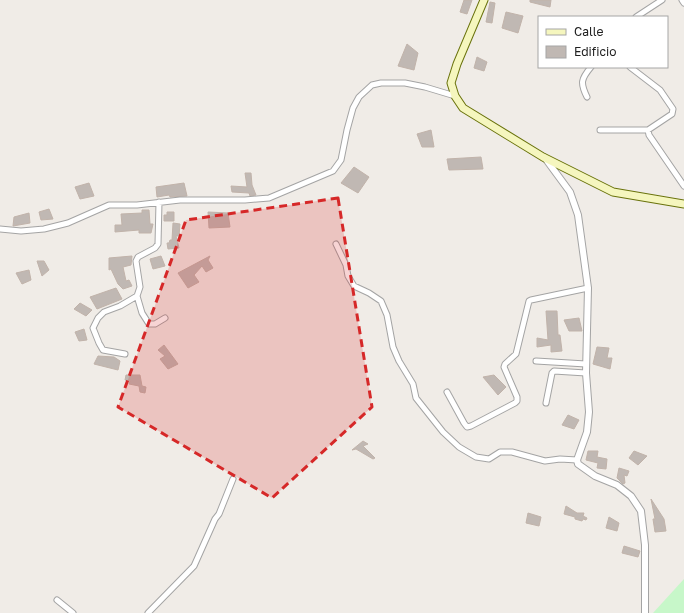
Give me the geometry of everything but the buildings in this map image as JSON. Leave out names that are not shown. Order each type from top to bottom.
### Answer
[{"type":"main road","points":[[484,0],[457,64],[451,83],[455,96],[463,108],[545,158],[613,192],[684,204]]},
{"type":"street","points":[[638,16],[662,0]]},
{"type":"street","points":[[587,97],[582,86],[584,75],[590,68]]},
{"type":"street","points":[[600,130],[648,130],[672,114],[673,109],[660,90],[631,68]]},
{"type":"street","points":[[0,229],[8,231],[33,231],[68,223],[109,205],[137,205],[180,200],[245,200],[269,198],[333,171],[341,160],[353,108],[359,97],[372,86],[381,83],[405,83],[455,96]]},
{"type":"street","points":[[648,130],[649,135],[684,186]]},
{"type":"street","points":[[545,158],[570,192],[578,215],[588,288],[586,373],[589,412],[587,432],[577,460],[578,464],[594,476],[617,485],[631,496],[641,511],[646,545],[645,613]]},
{"type":"street","points":[[158,202],[158,244],[155,248],[138,257],[136,261],[140,287],[137,296],[142,313],[149,324],[155,324],[165,318]]},
{"type":"street","points":[[336,244],[346,265],[348,276],[354,286],[381,301],[387,315],[393,347],[399,361],[413,384],[416,398],[443,432],[460,447],[476,457],[489,459],[500,452],[512,452],[545,461],[560,459],[577,460]]},
{"type":"street","points":[[447,392],[467,427],[515,403],[517,401],[517,397],[504,367],[505,364],[516,354],[529,301],[588,288]]},
{"type":"street","points":[[125,354],[103,350],[93,328],[98,318],[104,312],[120,306],[137,296]]},
{"type":"street","points":[[536,361],[586,364]]},
{"type":"street","points":[[546,404],[552,373],[554,371],[586,373]]},
{"type":"street","points":[[148,613],[194,566],[215,519],[219,514],[233,479]]},
{"type":"street","points":[[57,600],[73,613]]},
{"type":"highlighted area","points":[[338,198],[372,407],[272,498],[118,407],[186,220]]},
{"type":"green space","points":[[684,579],[684,613],[653,613]]}]
